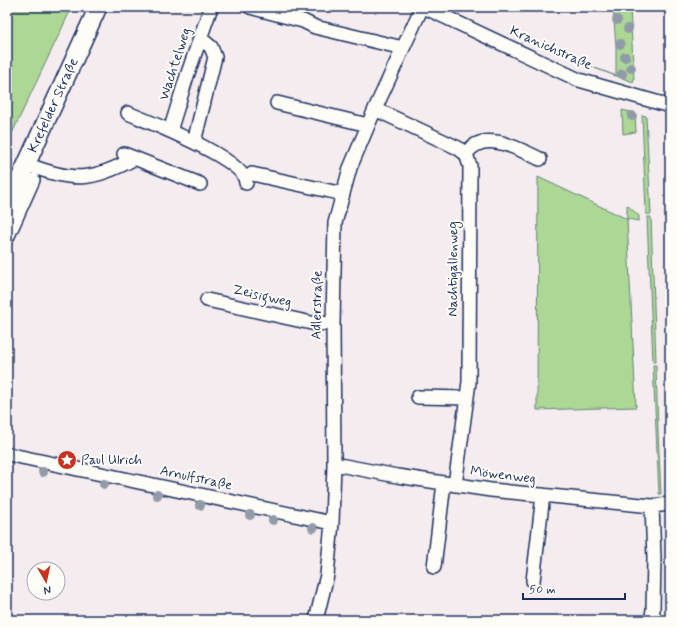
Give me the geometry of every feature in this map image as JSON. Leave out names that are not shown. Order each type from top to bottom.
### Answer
[{"type":"main road","name":"Krefelder Straße","points":[[7,203],[98,7]]},
{"type":"street","name":"Wachtelweg","points":[[170,131],[211,7]]},
{"type":"street","points":[[250,7],[303,21],[315,27],[403,48]]},
{"type":"street","name":"Adlerstraße","points":[[316,620],[327,575],[332,523],[334,464],[333,322],[335,223],[350,168],[368,125],[423,7]]},
{"type":"street","name":"Kranichstraße","points":[[423,7],[579,80],[670,106]]},
{"type":"street","points":[[194,142],[215,57],[211,46],[200,38]]},
{"type":"street","points":[[276,103],[368,125]]},
{"type":"street","points":[[375,110],[458,148],[466,154],[476,144],[491,142],[508,144],[540,159]]},
{"type":"street","points":[[128,113],[194,142],[223,159],[241,172],[246,178],[343,194]]},
{"type":"street","name":"Nachtigallenweg","points":[[434,567],[469,382],[470,166],[466,154]]},
{"type":"street","points":[[26,164],[57,174],[74,177],[86,177],[100,175],[130,156],[200,184]]},
{"type":"street","points":[[7,238],[33,180]]},
{"type":"street","name":"Zeisigweg","points":[[207,300],[316,324],[333,322]]},
{"type":"street","points":[[418,397],[467,398]]},
{"type":"street","name":"Arnulfstraße","points":[[7,454],[332,523]]},
{"type":"street","name":"Möwenweg","points":[[334,464],[449,484],[652,506],[670,504]]},
{"type":"street","points":[[533,581],[543,495]]},
{"type":"street","points":[[651,620],[653,610],[654,558],[652,506]]},
{"type":"green space","points":[[7,7],[72,7],[7,144]]},
{"type":"green space","points":[[613,7],[630,7],[634,79],[633,82],[616,76],[616,47]]},
{"type":"green space","points":[[622,110],[635,113],[636,132],[623,134]]},
{"type":"green space","points":[[642,115],[646,116],[651,214],[646,214]]},
{"type":"green space","points":[[538,177],[627,219],[636,407],[537,410]]},
{"type":"green space","points":[[627,205],[639,216],[639,221],[627,219]]},
{"type":"green space","points":[[647,217],[651,217],[656,362],[653,362]]},
{"type":"green space","points":[[653,365],[656,365],[661,494],[659,494]]},
{"type":"place","name":"Paul Ulrich","points":[[67,460]]}]
